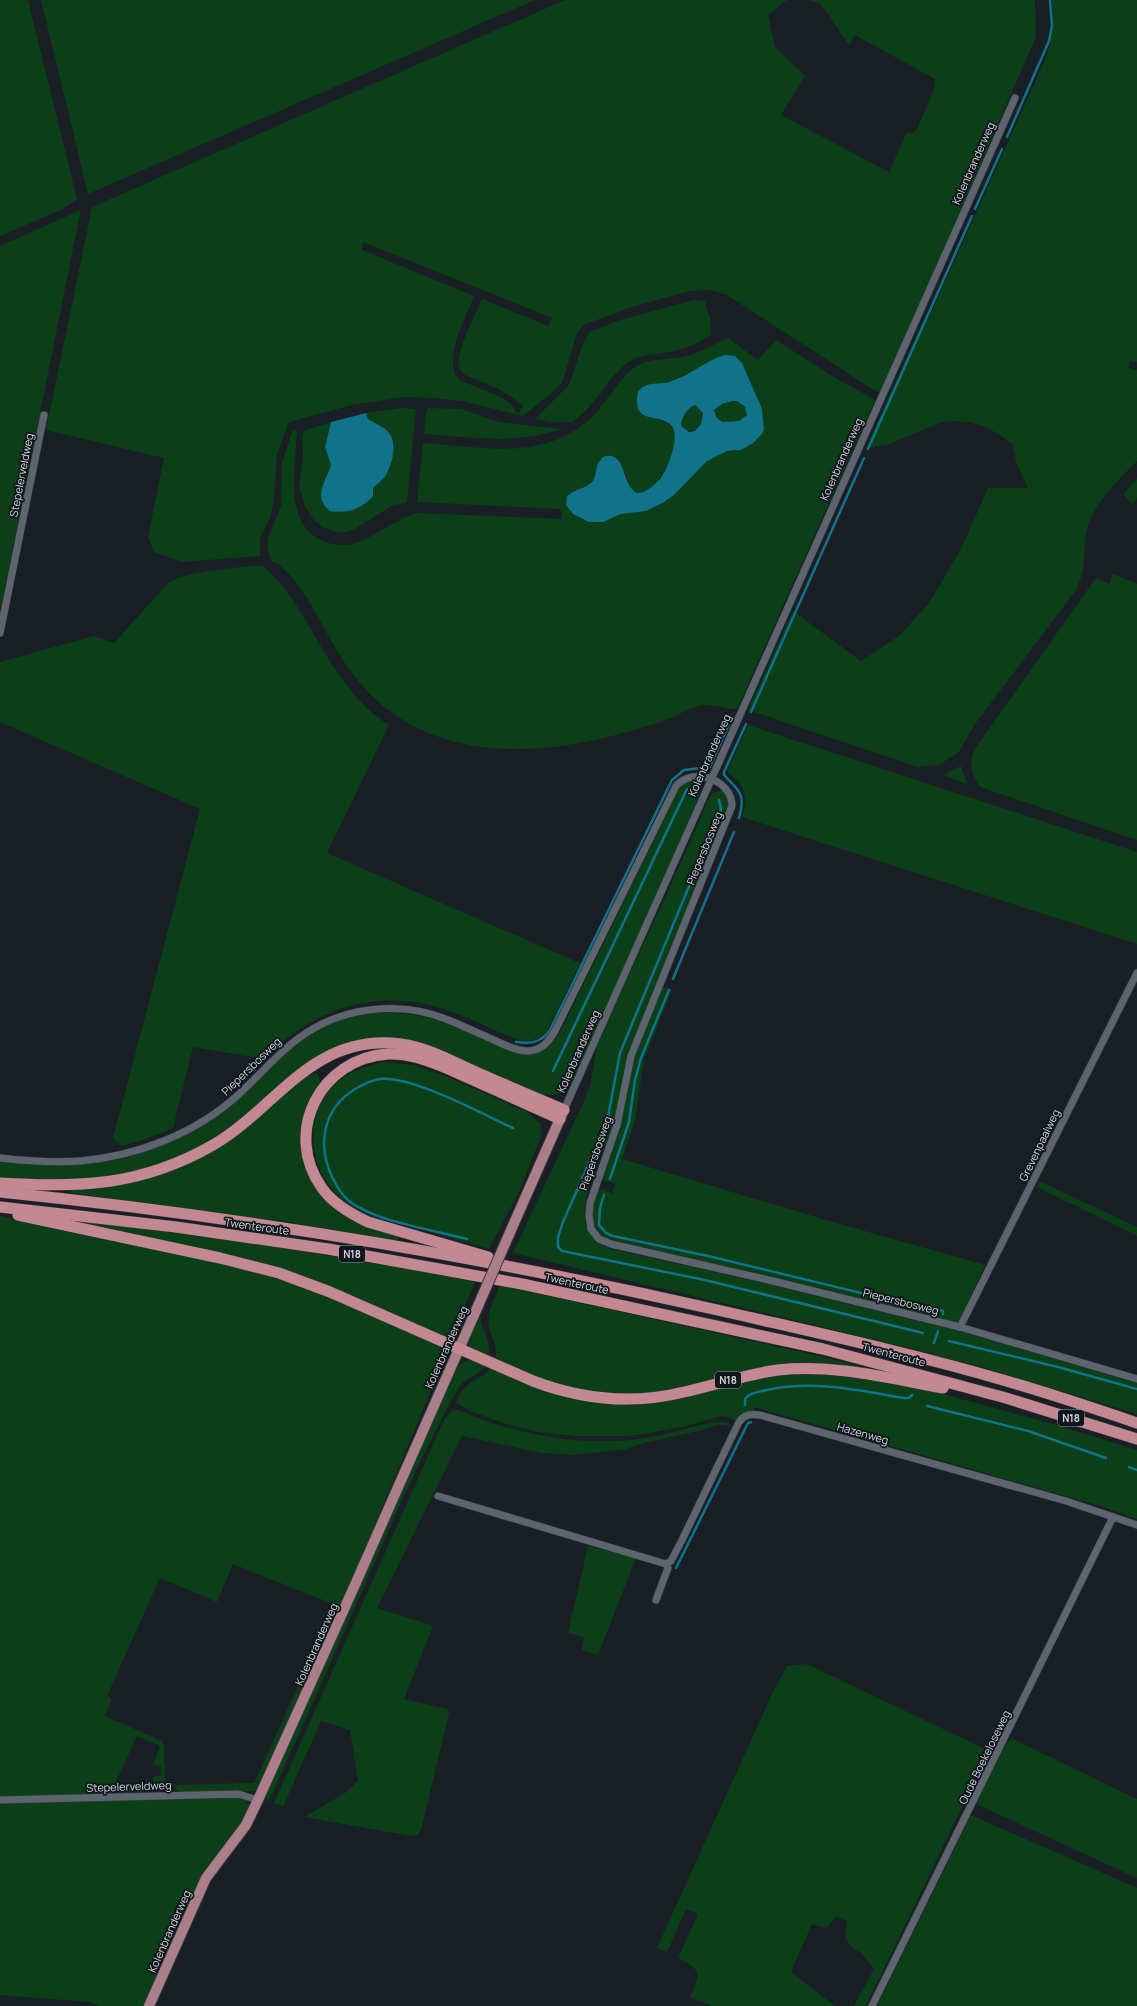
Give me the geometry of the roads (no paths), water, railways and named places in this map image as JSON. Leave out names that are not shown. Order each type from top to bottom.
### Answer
[{"type":"highway","points":[[0,1183],[84,1186],[122,1180],[168,1167],[202,1151],[232,1133],[305,1070],[320,1059],[338,1051],[365,1043],[393,1043],[424,1050],[562,1114]]},
{"type":"highway","name":"N18","points":[[521,1268],[468,1250],[384,1228],[353,1215],[323,1189],[313,1171],[306,1146],[309,1118],[317,1097],[324,1086],[342,1069],[365,1058],[390,1054],[430,1061],[562,1114]]},
{"type":"highway","name":"Twenteroute","points":[[0,1192],[254,1224],[521,1268],[863,1343],[1002,1380],[1137,1422]]},
{"type":"highway","name":"Twenteroute","points":[[0,1207],[176,1227],[328,1249],[468,1274],[823,1349],[1006,1398],[1137,1439]]},
{"type":"highway","name":"N18","points":[[0,1212],[213,1256],[279,1273],[330,1292],[551,1388],[577,1395],[604,1399],[633,1400],[666,1396],[754,1374],[785,1370],[824,1368],[868,1374],[1006,1398]]},
{"type":"main road","name":"Kolenbranderweg","points":[[150,2006],[206,1878],[246,1825],[258,1800],[562,1114]]},
{"type":"street","name":"Kolenbranderweg","points":[[562,1114],[1015,98]]},
{"type":"street","name":"Stepelerveldweg","points":[[0,633],[44,415]]},
{"type":"street","name":"Piepersbosweg","points":[[0,1158],[43,1162],[81,1161],[121,1154],[173,1137],[220,1110],[251,1083],[275,1057],[307,1032],[324,1023],[363,1011],[381,1009],[419,1011],[442,1017],[514,1048],[531,1051],[539,1049],[547,1044],[555,1032],[676,786],[688,776],[697,776],[711,779],[728,791],[732,799],[730,814],[631,1056],[617,1124],[590,1203],[589,1215],[591,1229],[599,1238],[623,1248],[772,1281],[960,1327],[1137,1379]]},
{"type":"street","name":"Grevenpaalweg","points":[[960,1327],[1137,972]]},
{"type":"street","name":"Hazenweg","points":[[666,1564],[671,1561],[739,1422],[744,1416],[751,1414],[760,1415],[1066,1500],[1137,1525]]},
{"type":"street","points":[[438,1496],[666,1564],[668,1568],[656,1600]]},
{"type":"street","name":"Oude Boekeloseweg","points":[[872,2006],[1113,1517]]},
{"type":"street","name":"Stepelerveldweg","points":[[0,1800],[238,1794],[258,1800]]},
{"type":"water","points":[[725,355],[735,356],[742,363],[762,409],[764,429],[762,434],[753,443],[741,450],[727,451],[707,461],[674,495],[663,503],[646,511],[621,514],[603,522],[589,522],[573,514],[566,505],[567,496],[594,480],[598,464],[603,457],[611,456],[616,458],[623,469],[628,483],[637,493],[647,490],[660,479],[670,460],[675,435],[670,424],[641,413],[638,409],[637,402],[638,392],[644,386],[669,382],[684,376],[718,357]],"holes":[[[737,401],[745,407],[747,415],[739,421],[722,422],[716,417],[714,410],[722,404]],[[695,405],[703,413],[701,424],[695,431],[689,432],[681,426],[681,423],[687,410]]]},
{"type":"water","points":[[366,413],[368,419],[385,429],[392,437],[394,448],[390,465],[385,477],[373,488],[373,496],[364,504],[354,510],[342,512],[330,511],[322,500],[321,494],[331,465],[325,447],[331,422]]},
{"type":"waterway","points":[[1007,137],[1049,41],[1052,26],[1050,0]]},
{"type":"waterway","points":[[975,209],[1002,149]]},
{"type":"waterway","points":[[868,449],[972,216]]},
{"type":"waterway","points":[[751,712],[864,458]]},
{"type":"waterway","points":[[516,1042],[535,1042],[543,1038],[550,1030],[672,780],[684,770],[710,767],[730,722]]},
{"type":"waterway","points":[[739,818],[742,803],[740,793],[724,775],[724,772],[746,724]]},
{"type":"waterway","points":[[553,1071],[687,789]]},
{"type":"waterway","points":[[719,800],[721,809],[620,1053],[607,1122],[563,1222],[558,1237],[558,1247],[562,1251],[705,1280],[923,1333]]},
{"type":"waterway","points":[[673,979],[734,832]]},
{"type":"waterway","points":[[610,1179],[629,1122],[635,1080],[641,1058],[669,990]]},
{"type":"waterway","points":[[467,1239],[374,1215],[349,1201],[335,1183],[327,1165],[324,1140],[330,1117],[344,1097],[355,1089],[380,1079],[410,1083],[428,1089],[513,1128]]},
{"type":"waterway","points":[[604,1195],[600,1208],[599,1225],[606,1233],[613,1236],[708,1256],[923,1308],[941,1310],[943,1311],[943,1314]]},
{"type":"waterway","points":[[934,1343],[938,1331]]},
{"type":"waterway","points":[[949,1341],[1058,1367],[1137,1389]]},
{"type":"waterway","points":[[745,1405],[745,1399],[749,1395],[784,1387],[836,1387],[904,1398],[909,1398],[912,1395]]},
{"type":"waterway","points":[[927,1406],[1028,1431],[1106,1458]]},
{"type":"waterway","points":[[676,1568],[748,1423],[751,1422]]},
{"type":"waterway","points":[[1129,1467],[1137,1470]]}]
